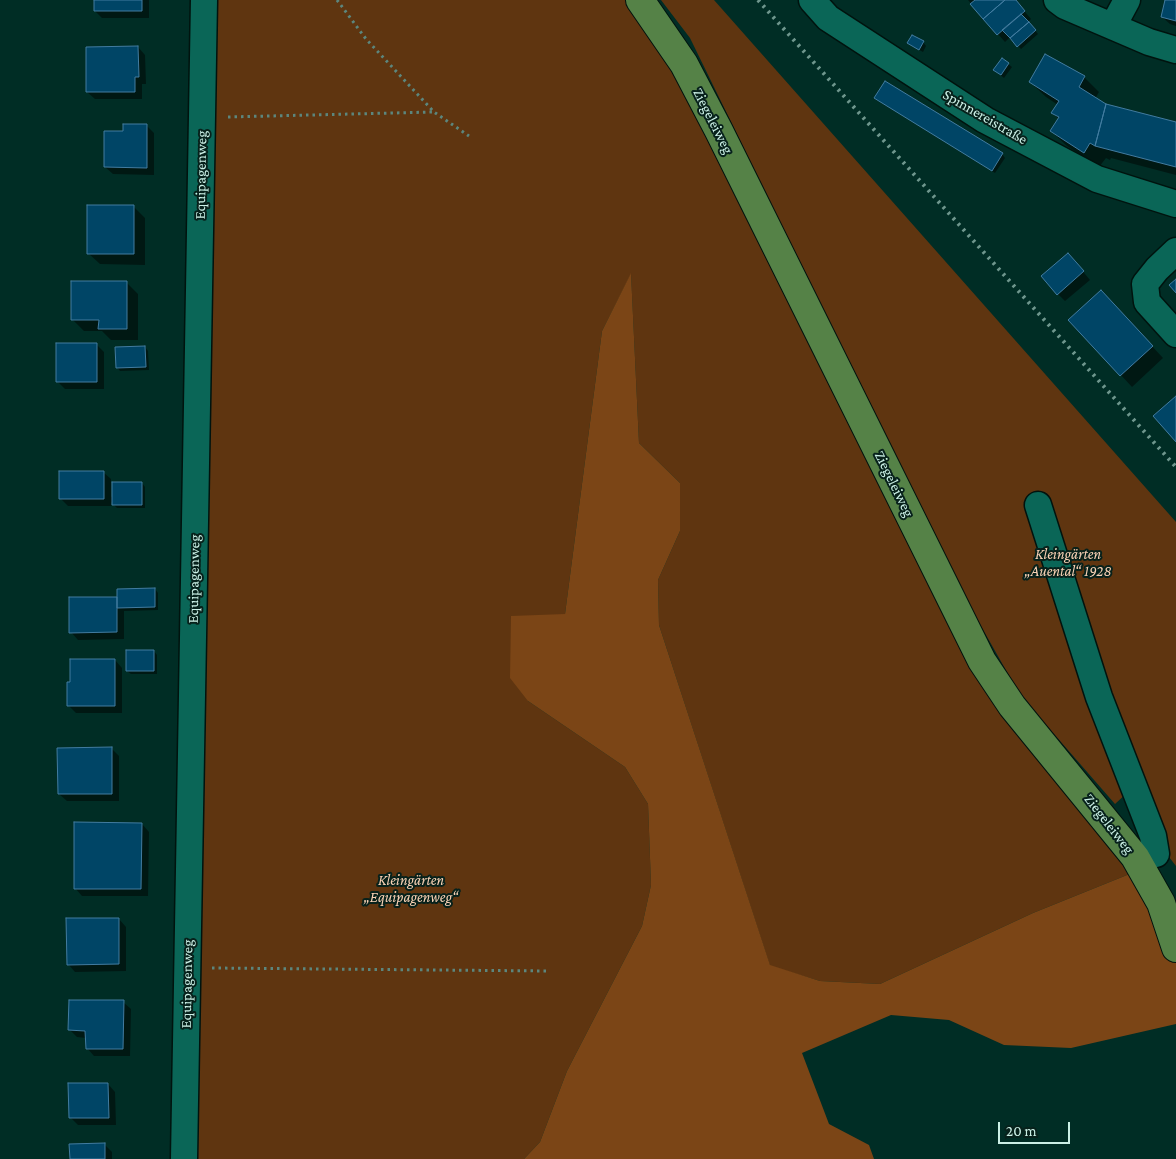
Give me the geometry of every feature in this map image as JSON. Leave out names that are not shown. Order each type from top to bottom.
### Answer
[{"type":"main road","name":"Ziegeleiweg","points":[[640,0],[684,64],[719,131],[982,661],[1012,706],[1135,857],[1161,903],[1176,948]]},
{"type":"street","name":"Equipagenweg","points":[[184,1159],[204,0]]},
{"type":"street","name":"Spinnereistraße","points":[[812,0],[828,18],[985,120],[1097,179],[1176,204]]},
{"type":"street","points":[[1057,0],[1065,6],[1149,42],[1176,50]]},
{"type":"street","points":[[1113,26],[1127,0]]},
{"type":"street","points":[[1176,251],[1157,269],[1146,284],[1147,302],[1176,334]]},
{"type":"street","points":[[1038,504],[1099,696],[1153,836],[1156,854]]},
{"type":"path","points":[[337,0],[366,39],[434,112],[469,136]]},
{"type":"path","points":[[202,117],[434,112]]},
{"type":"path","points":[[187,967],[548,971]]},
{"type":"green space","name":"Kleingärten „Equipagenweg“","points":[[204,0],[640,0],[982,661],[1142,869],[1033,913],[880,984],[820,981],[770,966],[659,625],[658,580],[680,531],[680,483],[639,443],[631,274],[602,331],[565,614],[528,701],[625,767],[648,804],[651,885],[642,926],[567,1071],[540,1142],[524,1159],[184,1159]]},
{"type":"green space","name":"Kleingärten „Auental“ 1928","points":[[661,0],[714,0],[1176,522],[1176,866],[1159,844],[1128,792],[1115,804],[1020,695],[956,582],[690,38]]},
{"type":"shaded area","points":[[631,273],[639,443],[680,483],[680,531],[658,580],[659,625],[770,965],[820,981],[880,984],[1033,913],[1142,869],[1176,948],[1176,1024],[1071,1048],[1004,1045],[949,1020],[891,1015],[802,1053],[829,1124],[869,1145],[874,1159],[524,1159],[540,1142],[567,1071],[642,926],[651,885],[648,804],[625,767],[528,701],[510,678],[511,616],[565,614],[602,331]]},
{"type":"building","points":[[94,0],[142,0],[142,11],[94,11]]},
{"type":"building","points":[[975,0],[1005,0],[983,19],[970,4]]},
{"type":"building","points":[[1005,0],[1016,0],[1025,11],[997,35],[983,19]]},
{"type":"building","points":[[1165,0],[1176,0],[1176,21],[1161,17]]},
{"type":"building","points":[[1021,14],[1029,22],[1010,38],[1002,30]]},
{"type":"building","points":[[1029,22],[1036,30],[1017,47],[1010,38]]},
{"type":"building","points":[[912,35],[924,41],[919,50],[907,43]]},
{"type":"building","points":[[138,46],[139,77],[135,77],[135,92],[86,92],[86,47]]},
{"type":"building","points":[[1045,54],[1085,76],[1079,87],[1106,104],[1095,146],[1090,143],[1084,153],[1050,131],[1059,117],[1051,113],[1059,101],[1029,82]]},
{"type":"building","points":[[1002,58],[1009,63],[1001,75],[993,70]]},
{"type":"building","points":[[885,81],[1003,153],[992,171],[874,98]]},
{"type":"building","points":[[1106,104],[1176,122],[1176,167],[1095,146]]},
{"type":"building","points":[[123,124],[147,124],[147,168],[104,167],[104,131],[123,131]]},
{"type":"building","points":[[87,205],[134,205],[134,254],[87,254]]},
{"type":"building","points":[[1068,253],[1084,271],[1057,295],[1041,276]]},
{"type":"building","points":[[1176,279],[1176,293],[1169,285]]},
{"type":"building","points":[[71,281],[127,281],[127,329],[98,329],[99,320],[71,320]]},
{"type":"building","points":[[1101,290],[1153,346],[1120,376],[1068,320]]},
{"type":"building","points":[[56,343],[97,343],[97,382],[56,382]]},
{"type":"building","points":[[145,346],[146,367],[116,368],[115,347]]},
{"type":"building","points":[[1176,396],[1176,442],[1153,416]]},
{"type":"building","points":[[59,471],[104,471],[104,499],[59,499]]},
{"type":"building","points":[[112,482],[142,482],[142,505],[112,505]]},
{"type":"building","points":[[155,588],[155,607],[117,608],[117,589]]},
{"type":"building","points":[[69,597],[117,597],[117,632],[69,633]]},
{"type":"building","points":[[126,650],[154,650],[154,671],[126,671]]},
{"type":"building","points":[[70,659],[115,659],[115,706],[67,706],[67,682],[70,682]]},
{"type":"building","points":[[112,747],[112,794],[58,794],[57,748]]},
{"type":"building","points":[[74,822],[142,823],[141,889],[74,889]]},
{"type":"building","points":[[66,918],[119,918],[119,964],[67,965]]},
{"type":"building","points":[[69,1000],[124,1000],[123,1049],[86,1049],[85,1031],[68,1030]]},
{"type":"building","points":[[68,1083],[108,1083],[109,1118],[69,1118]]},
{"type":"building","points":[[105,1143],[105,1159],[70,1159],[69,1144]]},
{"type":"railway","points":[[758,0],[1176,467]]}]
